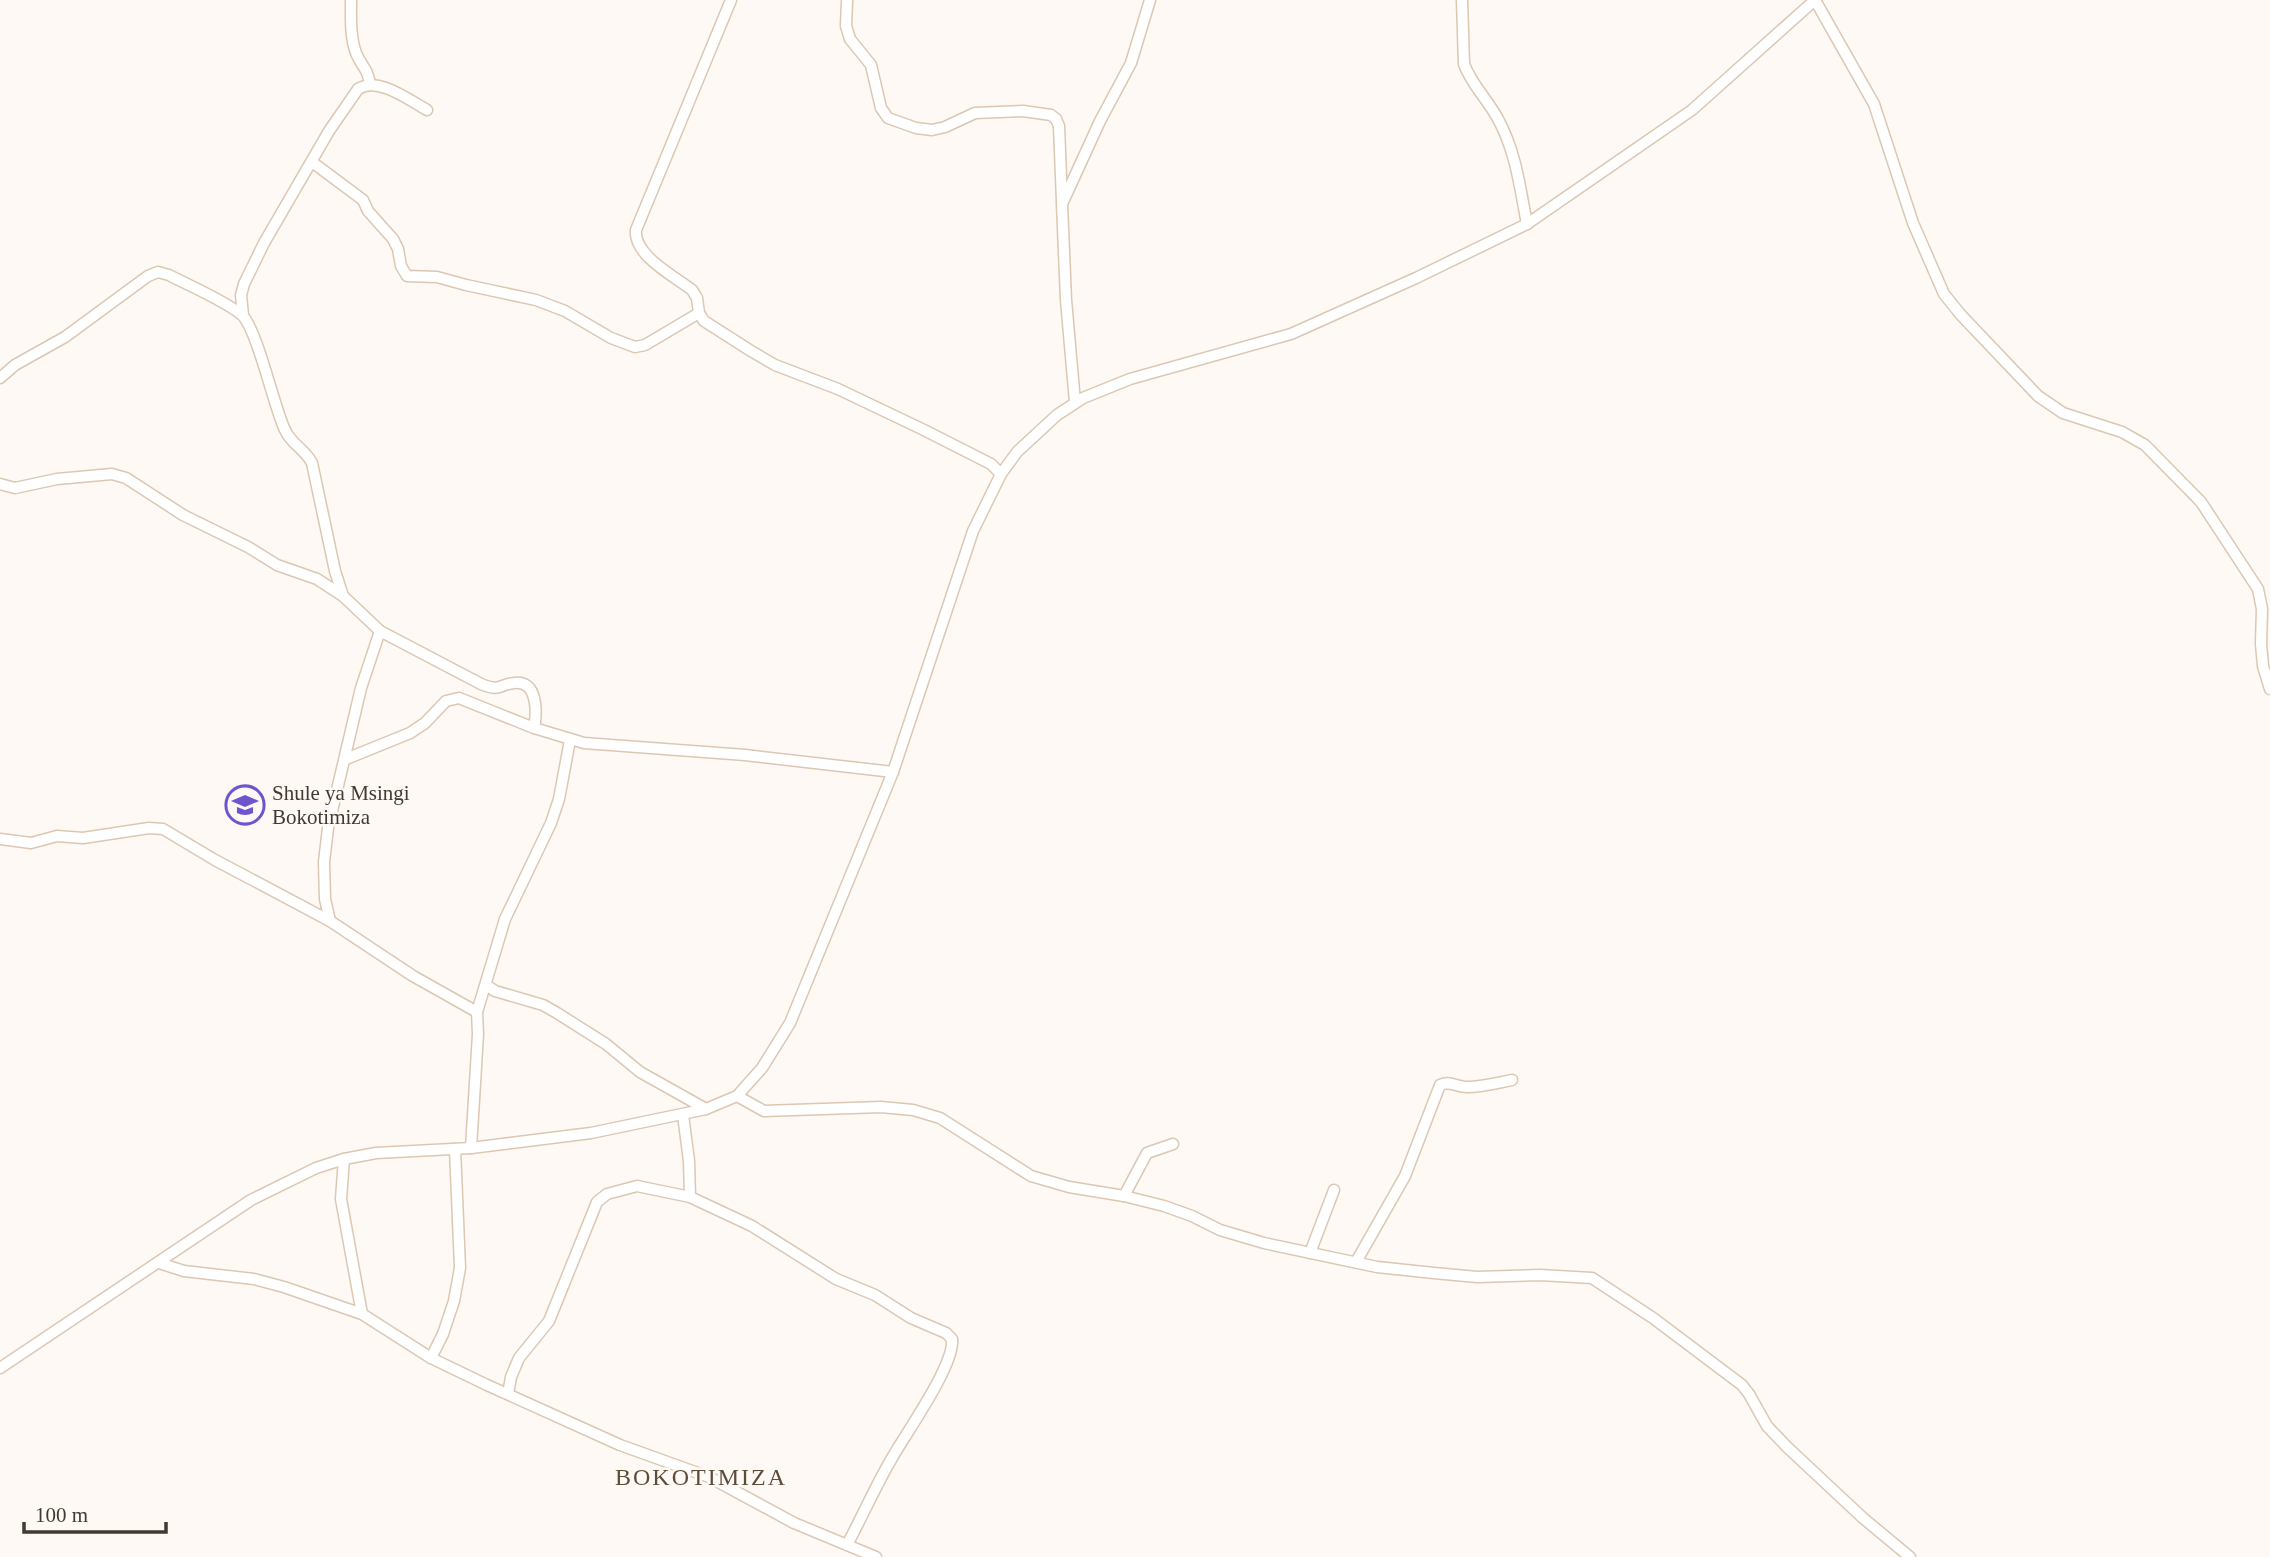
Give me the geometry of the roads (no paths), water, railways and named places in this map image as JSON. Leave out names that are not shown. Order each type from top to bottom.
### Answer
[{"type":"street","points":[[351,0],[356,53],[367,69],[370,85]]},
{"type":"street","points":[[731,0],[635,238],[644,254],[692,290],[704,321],[729,339],[775,365],[838,388],[924,430],[991,464],[1001,474]]},
{"type":"street","points":[[847,0],[846,26],[850,40],[871,65],[881,108],[888,118],[915,128],[932,130],[984,111],[1045,113],[1056,119],[1059,127],[1066,300],[1076,402]]},
{"type":"street","points":[[1062,204],[1100,121],[1131,63],[1150,0]]},
{"type":"street","points":[[1462,0],[1464,64],[1510,144],[1527,224]]},
{"type":"street","points":[[0,1368],[251,1200],[316,1168],[376,1153],[471,1148],[591,1133],[683,1115],[737,1096],[762,1068],[790,1023],[893,772],[973,531],[1001,474],[1017,452],[1057,415],[1076,402],[1130,379],[1291,334],[1527,224],[1692,110],[1815,0],[1874,104],[1913,223],[1944,295],[2038,396],[2063,414],[2122,432],[2145,445],[2201,502],[2258,589],[2262,600],[2263,666],[2270,689]]},
{"type":"street","points":[[343,596],[335,571],[312,463],[303,449],[293,443],[283,427],[268,375],[243,315],[241,295],[264,243],[346,104],[358,89],[370,85],[385,89],[427,110]]},
{"type":"street","points":[[312,162],[363,200],[368,211],[393,239],[407,276],[437,276],[536,300],[565,311],[611,338],[635,347],[645,345],[699,313]]},
{"type":"street","points":[[0,378],[15,365],[65,337],[140,280],[158,272],[169,275],[243,315]]},
{"type":"street","points":[[0,484],[15,488],[57,480],[118,475],[183,515],[248,547],[277,565],[317,579],[343,596],[380,631],[490,688],[512,683],[523,684],[532,691],[536,704],[534,728]]},
{"type":"street","points":[[330,921],[324,862],[328,828],[361,688],[380,631]]},
{"type":"street","points":[[346,760],[410,733],[452,698],[466,699],[570,740],[626,747],[746,755],[893,772]]},
{"type":"street","points":[[471,1148],[477,1012],[505,919],[546,837],[555,811],[570,740]]},
{"type":"street","points":[[0,839],[31,843],[57,836],[83,838],[149,828],[163,829],[330,921],[413,975],[477,1012]]},
{"type":"street","points":[[486,985],[495,991],[543,1005],[606,1044],[640,1072],[706,1109]]},
{"type":"street","points":[[1356,1262],[1405,1176],[1440,1085],[1445,1082],[1475,1087],[1512,1080]]},
{"type":"street","points":[[737,1096],[764,1111],[881,1107],[912,1110],[940,1118],[1031,1175],[1069,1187],[1124,1196],[1174,1209],[1237,1236],[1310,1253],[1467,1277],[1577,1276],[1598,1281],[1653,1318],[1742,1385],[1767,1426],[1787,1447],[1863,1518],[1910,1557]]},
{"type":"street","points":[[683,1115],[690,1197]]},
{"type":"street","points":[[1124,1196],[1147,1153],[1173,1144]]},
{"type":"street","points":[[431,1358],[443,1334],[454,1301],[460,1268],[455,1149]]},
{"type":"street","points":[[344,1159],[341,1199],[362,1314]]},
{"type":"street","points":[[509,1394],[512,1377],[522,1354],[549,1321],[597,1202],[607,1194],[637,1186],[690,1197],[752,1226],[818,1269],[850,1286],[875,1295],[892,1308],[952,1339],[952,1352],[846,1545]]},
{"type":"street","points":[[1310,1253],[1334,1190]]},
{"type":"street","points":[[159,1263],[184,1271],[254,1279],[296,1290],[362,1314],[431,1358],[561,1420],[620,1445],[709,1477],[786,1519],[876,1557]]},
{"type":"place","name":"Shule ya Msingi Bokotimiza","points":[[245,805]]},
{"type":"district","name":"BOKOTIMIZA","points":[[701,1477]]}]
